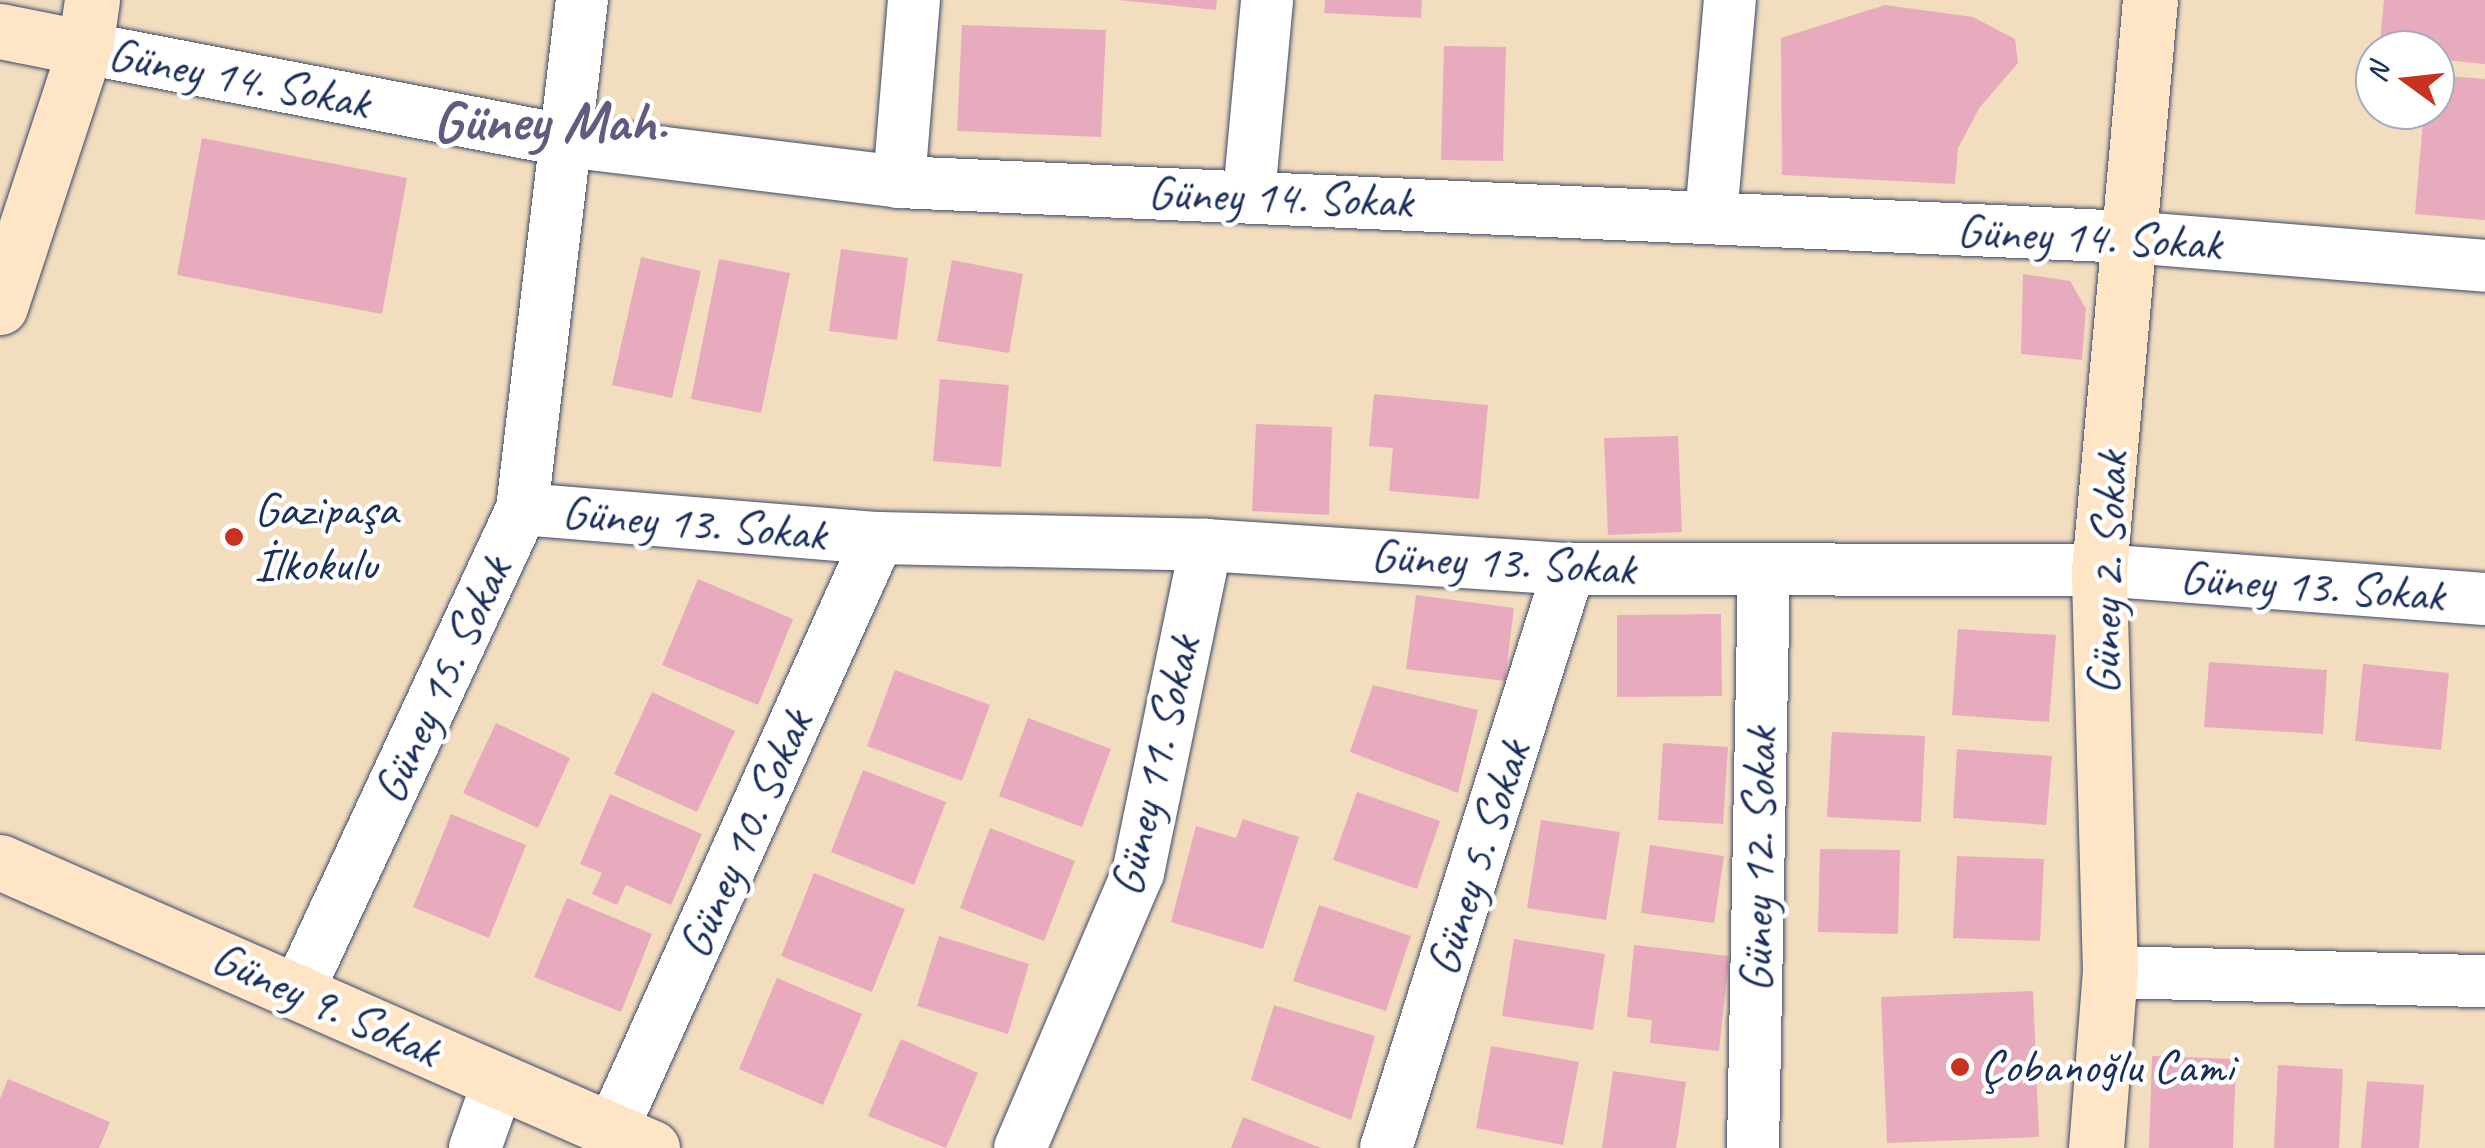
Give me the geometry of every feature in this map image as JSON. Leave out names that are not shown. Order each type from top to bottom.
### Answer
[{"type":"street","name":"Güney 15. Sokak","points":[[299,988],[522,508],[582,0]]},
{"type":"street","points":[[899,182],[914,0]]},
{"type":"street","points":[[1249,195],[1267,0]]},
{"type":"street","points":[[1711,216],[1730,0]]},
{"type":"street","name":"Güney 2. Sokak","points":[[2096,1148],[2110,972],[2099,570],[2150,0]]},
{"type":"street","name":"Güney 14. Sokak","points":[[82,16],[566,141],[899,182],[2128,237],[2485,266]]},
{"type":"street","points":[[0,31],[82,16],[0,307]]},
{"type":"street","name":"Güney 13. Sokak","points":[[522,508],[878,538],[1206,545],[1570,569],[2099,570],[2485,599]]},
{"type":"street","name":"Güney 10. Sokak","points":[[632,1139],[878,538]]},
{"type":"street","name":"Güney 11. Sokak","points":[[1020,1148],[1138,873],[1206,545]]},
{"type":"street","name":"Güney 5. Sokak","points":[[1386,1148],[1570,569]]},
{"type":"street","name":"Güney 12. Sokak","points":[[1753,1148],[1764,571]]},
{"type":"street","name":"Güney 9. Sokak","points":[[0,862],[299,988],[498,1084],[632,1139]]},
{"type":"street","points":[[2110,972],[2485,982]]},
{"type":"street","points":[[476,1148],[498,1084]]},
{"type":"building","points":[[1119,0],[1217,0],[1216,10]]},
{"type":"building","points":[[1325,0],[1422,0],[1421,18],[1324,13]]},
{"type":"building","points":[[2384,0],[2485,0],[2485,64],[2455,61],[2455,30],[2381,30]]},
{"type":"building","points":[[1885,5],[1973,17],[2015,39],[2018,63],[1980,107],[1958,148],[1955,184],[1782,175],[1781,38]]},
{"type":"building","points":[[962,25],[1106,30],[1101,137],[957,131]]},
{"type":"building","points":[[1444,46],[1506,47],[1503,161],[1441,160]]},
{"type":"building","points":[[2455,77],[2485,79],[2485,220],[2415,214],[2422,130],[2455,130]]},
{"type":"building","points":[[202,138],[407,178],[382,314],[177,275]]},
{"type":"building","points":[[841,249],[908,258],[897,340],[829,331]]},
{"type":"building","points":[[641,257],[701,271],[672,398],[612,385]]},
{"type":"building","points":[[719,259],[790,273],[761,413],[691,399]]},
{"type":"building","points":[[952,260],[1023,274],[1009,353],[937,341]]},
{"type":"building","points":[[2023,274],[2070,281],[2086,309],[2082,360],[2021,354]]},
{"type":"building","points":[[940,379],[1009,385],[1001,467],[933,461]]},
{"type":"building","points":[[1374,394],[1488,405],[1479,499],[1389,491],[1393,448],[1369,446]]},
{"type":"building","points":[[1256,424],[1332,427],[1329,515],[1252,511]]},
{"type":"building","points":[[1678,436],[1682,532],[1608,535],[1604,438]]},
{"type":"building","points":[[698,579],[793,619],[758,705],[662,665]]},
{"type":"building","points":[[1416,595],[1514,608],[1505,681],[1406,669]]},
{"type":"building","points":[[1721,614],[1722,696],[1617,697],[1617,615]]},
{"type":"building","points":[[1958,629],[2056,635],[2049,722],[1952,715]]},
{"type":"building","points":[[2209,662],[2327,670],[2323,734],[2204,727]]},
{"type":"building","points":[[2363,664],[2449,673],[2441,750],[2355,741]]},
{"type":"building","points":[[895,670],[990,705],[962,781],[867,746]]},
{"type":"building","points":[[1373,685],[1478,710],[1458,793],[1350,752]]},
{"type":"building","points":[[652,692],[735,731],[697,812],[614,774]]},
{"type":"building","points":[[1028,718],[1111,749],[1082,827],[999,796]]},
{"type":"building","points":[[496,723],[570,758],[538,828],[463,793]]},
{"type":"building","points":[[1832,732],[1925,736],[1921,822],[1827,817]]},
{"type":"building","points":[[1663,743],[1728,747],[1723,824],[1658,820]]},
{"type":"building","points":[[1957,749],[2052,756],[2046,825],[1953,818]]},
{"type":"building","points":[[863,770],[946,802],[914,885],[831,852]]},
{"type":"building","points":[[1357,792],[1440,821],[1417,889],[1333,860]]},
{"type":"building","points":[[610,794],[702,834],[671,905],[626,885],[617,905],[592,894],[602,873],[580,864]]},
{"type":"building","points":[[451,814],[526,845],[489,938],[413,907]]},
{"type":"building","points":[[1243,819],[1299,837],[1263,949],[1171,922],[1196,826],[1236,838]]},
{"type":"building","points":[[1541,820],[1620,832],[1606,920],[1527,908]]},
{"type":"building","points":[[990,828],[1075,861],[1044,941],[960,908]]},
{"type":"building","points":[[1650,845],[1724,856],[1714,923],[1641,913]]},
{"type":"building","points":[[1820,849],[1900,850],[1898,934],[1818,932]]},
{"type":"building","points":[[1957,856],[2044,859],[2040,941],[1953,938]]},
{"type":"building","points":[[814,873],[905,909],[872,992],[781,956]]},
{"type":"building","points":[[567,898],[652,934],[621,1012],[534,977]]},
{"type":"building","points":[[1319,905],[1411,936],[1386,1011],[1293,981]]},
{"type":"building","points":[[939,936],[1029,964],[1008,1034],[917,1006]]},
{"type":"building","points":[[1514,939],[1605,954],[1593,1030],[1502,1016]]},
{"type":"building","points":[[1634,945],[1729,956],[1719,1051],[1650,1043],[1652,1020],[1627,1017]]},
{"type":"building","points":[[777,978],[862,1014],[823,1105],[739,1069]]},
{"type":"building","name":"Çobanoğlu Cami","points":[[2033,991],[2039,1137],[1887,1143],[1881,997]]},
{"type":"building","points":[[1274,1005],[1375,1036],[1351,1120],[1251,1080]]},
{"type":"building","points":[[901,1039],[978,1073],[946,1148],[868,1116]]},
{"type":"building","points":[[1491,1046],[1579,1062],[1563,1145],[1476,1128]]},
{"type":"building","points":[[2152,1056],[2236,1059],[2233,1148],[2149,1148]]},
{"type":"building","points":[[2278,1065],[2343,1069],[2339,1148],[2274,1148]]},
{"type":"building","points":[[1613,1071],[1686,1082],[1676,1148],[1602,1148]]},
{"type":"building","points":[[8,1079],[110,1122],[99,1148],[0,1148],[0,1099]]},
{"type":"building","points":[[2367,1081],[2424,1085],[2419,1148],[2361,1148]]},
{"type":"building","points":[[1243,1117],[1321,1148],[1231,1148]]},
{"type":"place","name":"Gazipaşa İlkokulu","points":[[234,537]]},
{"type":"place","name":"Çobanoğlu Cami","points":[[1960,1067]]},
{"type":"district","name":"Güney Mah.","points":[[550,121]]}]
